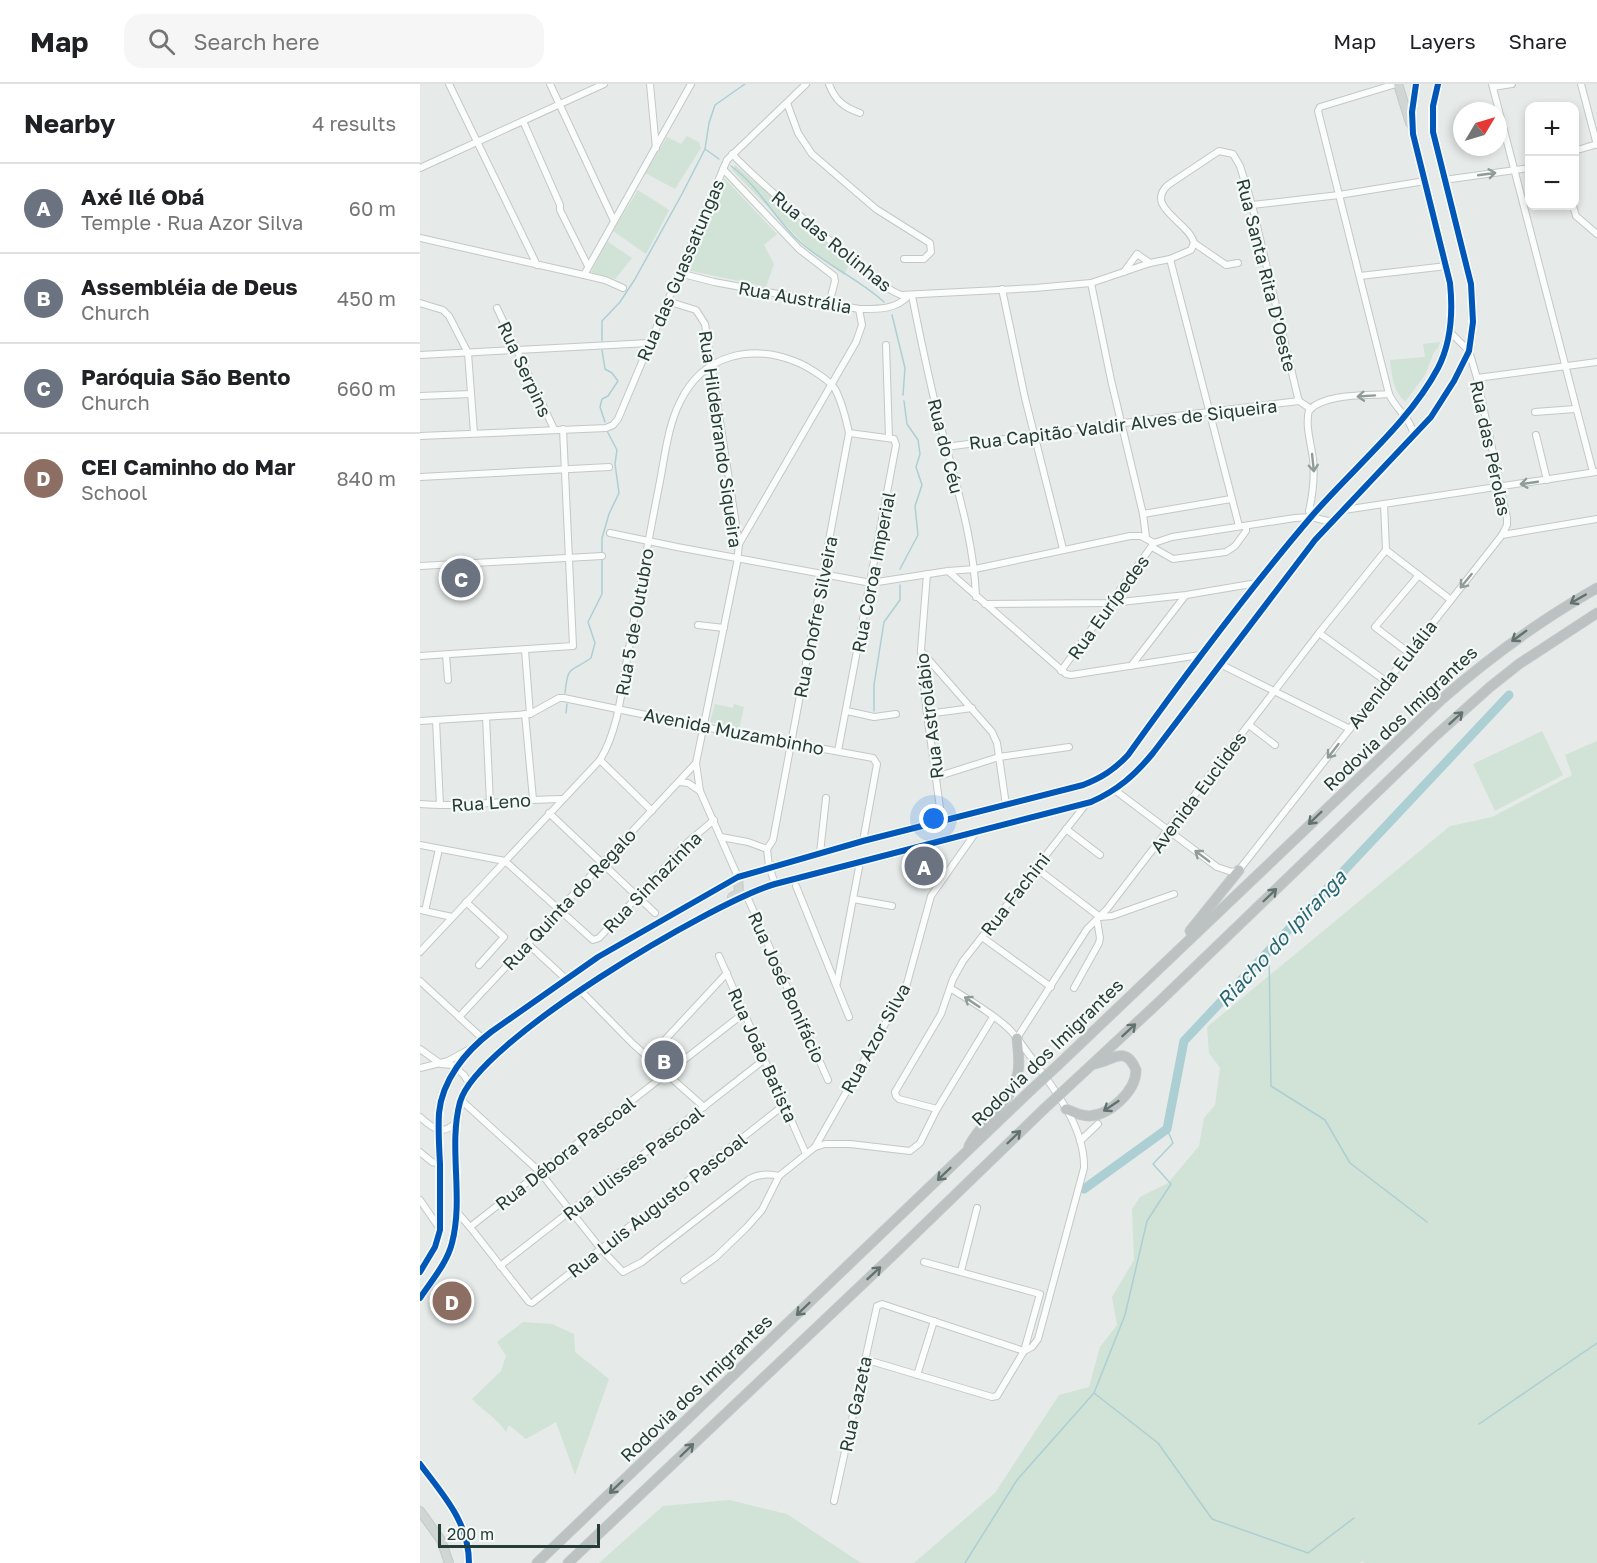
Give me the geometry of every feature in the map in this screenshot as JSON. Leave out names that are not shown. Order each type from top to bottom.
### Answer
[{"type":"highway","name":"Rodovia dos Imigrantes","points":[[537,1563],[1420,719],[1488,659],[1558,610],[1597,588]]},
{"type":"highway","name":"Rodovia dos Imigrantes","points":[[568,1563],[1433,738],[1519,664],[1597,613]]},
{"type":"highway","points":[[1166,961],[1239,870]]},
{"type":"highway","points":[[967,1152],[976,1133],[1004,1101],[1014,1083],[1019,1059],[1017,1038]]},
{"type":"highway","points":[[1066,1109],[1080,1115],[1097,1114],[1115,1103],[1133,1085],[1136,1070],[1127,1057],[1115,1056],[1092,1065]]},
{"type":"main road","points":[[420,1272],[423,1260],[435,1247],[440,1230],[439,1112],[444,1092],[456,1068],[483,1039],[598,957],[738,877],[863,841],[1083,785],[1102,778],[1128,755],[1200,655],[1257,583],[1311,517],[1405,415],[1438,368],[1450,332],[1452,304],[1447,266],[1413,134],[1397,84]]},
{"type":"main road","points":[[1413,134],[1412,112],[1416,84]]},
{"type":"main road","points":[[420,1298],[448,1255],[452,1242],[456,1211],[456,1122],[461,1100],[470,1085],[494,1057],[527,1028],[613,969],[746,894],[776,884],[1087,803],[1116,790],[1140,769],[1293,569],[1332,522],[1414,436],[1436,408],[1454,381],[1468,351],[1473,322],[1471,284],[1436,148],[1432,118],[1438,84]]},
{"type":"main road","points":[[720,908],[724,902],[738,894],[738,877]]},
{"type":"main road","points":[[420,1464],[458,1515],[468,1544],[470,1563]]},
{"type":"main road","points":[[420,1511],[441,1540],[449,1563]]},
{"type":"street","points":[[449,84],[537,265]]},
{"type":"street","points":[[550,84],[614,221]]},
{"type":"street","points":[[420,168],[604,84]]},
{"type":"street","points":[[650,84],[656,148]]},
{"type":"street","points":[[584,275],[692,84]]},
{"type":"street","points":[[829,84],[840,104],[860,113]]},
{"type":"street","points":[[1397,84],[1320,107],[1318,111],[1389,394],[1411,425],[1414,436]]},
{"type":"street","points":[[1344,510],[1595,472],[1575,409],[1493,86],[1512,84]]},
{"type":"street","points":[[1579,150],[1597,145],[1581,84]]},
{"type":"street","name":"Rua das Guassatungas","points":[[420,436],[606,428],[613,425],[618,419],[723,169],[732,154],[802,85]]},
{"type":"street","points":[[789,100],[798,134],[812,154],[876,209],[927,240],[932,248],[924,259],[904,259]]},
{"type":"street","points":[[523,121],[560,205],[560,210],[588,266]]},
{"type":"street","name":"Rua Santa Rita D'Oeste","points":[[1194,243],[1192,235],[1162,205],[1160,196],[1168,185],[1212,155],[1223,151],[1233,154],[1238,160],[1252,205],[1299,402]]},
{"type":"street","name":"Rua das Rolinhas","points":[[732,154],[768,188],[889,288],[910,296],[1091,283],[1150,263],[1170,259],[1191,250],[1194,243]]},
{"type":"street","points":[[723,169],[799,249],[834,276],[835,281],[829,304]]},
{"type":"street","points":[[1444,180],[1525,169]]},
{"type":"street","points":[[1252,205],[1339,195],[1425,181]]},
{"type":"street","points":[[1574,210],[1576,216],[1597,234]]},
{"type":"street","points":[[420,230],[422,238],[605,280],[623,288]]},
{"type":"street","points":[[1194,243],[1226,265],[1238,263]]},
{"type":"street","name":"Rua das Rolinhas","points":[[1124,273],[1137,254],[1150,263]]},
{"type":"street","points":[[1091,283],[1143,514],[1146,537],[1173,559],[1226,552],[1235,546],[1245,532],[1231,499],[1170,259]]},
{"type":"street","points":[[1360,276],[1447,266]]},
{"type":"street","name":"Rua Austrália","points":[[679,273],[714,282],[859,309],[883,308],[900,303],[910,296]]},
{"type":"street","points":[[1002,289],[1034,435],[1063,549]]},
{"type":"street","name":"Rua do Céu","points":[[910,296],[975,569],[976,597]]},
{"type":"street","name":"Rua Hildebrando Siqueira","points":[[667,301],[691,307],[702,317],[708,333],[739,544],[738,559],[696,763],[700,791],[738,877]]},
{"type":"street","points":[[420,303],[443,310],[449,316],[468,354],[474,433]]},
{"type":"street","name":"Rua Serpins","points":[[497,308],[554,429]]},
{"type":"street","points":[[739,544],[860,334],[862,325],[859,309]]},
{"type":"street","name":"Rua das Pérolas","points":[[1450,332],[1468,351],[1477,378],[1502,487],[1507,525],[1502,535]]},
{"type":"street","points":[[420,356],[649,343]]},
{"type":"street","points":[[849,433],[889,438],[886,345]]},
{"type":"street","name":"Rua 5 de Outubro","points":[[420,952],[600,760],[608,747],[619,709],[648,541],[672,421],[688,388],[711,364],[742,354],[768,353],[805,366],[832,385]]},
{"type":"street","points":[[1477,378],[1597,362]]},
{"type":"street","name":"Rua Onofre Silveira","points":[[776,884],[767,849],[773,840],[849,433],[832,385]]},
{"type":"street","points":[[420,396],[471,394]]},
{"type":"street","points":[[1311,517],[1309,511],[1313,498],[1314,475],[1308,414],[1311,409],[1322,401],[1334,398],[1389,394]]},
{"type":"street","points":[[1299,402],[1311,409]]},
{"type":"street","name":"Rua Capitão Valdir Alves de Siqueira","points":[[946,447],[1299,402]]},
{"type":"street","points":[[1535,412],[1575,409]]},
{"type":"street","points":[[420,656],[573,646],[562,429]]},
{"type":"street","points":[[1536,435],[1547,480]]},
{"type":"street","name":"Rua Coroa Imperial","points":[[838,751],[896,445],[896,441],[889,438]]},
{"type":"street","points":[[420,477],[609,467]]},
{"type":"street","points":[[1360,492],[1367,507]]},
{"type":"street","points":[[1143,514],[1231,499]]},
{"type":"street","points":[[1384,504],[1386,550],[1450,600]]},
{"type":"street","points":[[1153,545],[1172,537],[1311,517],[1332,522]]},
{"type":"street","points":[[1502,535],[1597,519]]},
{"type":"street","points":[[610,533],[871,584],[927,574],[975,569],[1063,549],[1130,537],[1146,537]]},
{"type":"street","name":"Avenida Eulália","points":[[1239,870],[1502,535]]},
{"type":"street","name":"Rua Eurípedes","points":[[1061,671],[1153,545]]},
{"type":"street","name":"Avenida Euclides","points":[[1017,1038],[1087,929],[1099,919],[1169,831],[1319,633],[1386,550]]},
{"type":"street","points":[[420,566],[602,556]]},
{"type":"street","points":[[948,571],[1061,671],[1071,675],[1200,655]]},
{"type":"street","name":"Rua Astrolábio","points":[[927,574],[921,650],[927,714],[942,822]]},
{"type":"street","points":[[1409,653],[1376,627],[1419,575]]},
{"type":"street","points":[[984,604],[1110,603],[1186,595],[1257,583]]},
{"type":"street","points":[[1131,666],[1186,595]]},
{"type":"street","points":[[698,625],[724,628]]},
{"type":"street","points":[[1319,633],[1387,682]]},
{"type":"street","points":[[525,650],[533,799]]},
{"type":"street","points":[[921,650],[992,732],[999,757],[1006,805]]},
{"type":"street","points":[[446,654],[448,680]]},
{"type":"street","points":[[1220,664],[1350,729]]},
{"type":"street","name":"Avenida Muzambinho","points":[[420,721],[527,714],[559,698],[873,758],[877,764],[863,841]]},
{"type":"street","points":[[927,714],[972,708]]},
{"type":"street","points":[[847,711],[874,717],[896,714]]},
{"type":"street","points":[[486,717],[490,803]]},
{"type":"street","points":[[436,720],[440,806]]},
{"type":"street","points":[[1249,725],[1275,745]]},
{"type":"street","points":[[936,777],[999,757],[1069,747]]},
{"type":"street","points":[[600,760],[652,811]]},
{"type":"street","name":"Rua Quinta do Regalo","points":[[459,1017],[696,763]]},
{"type":"street","points":[[679,782],[688,783],[700,791]]},
{"type":"street","points":[[1116,790],[1217,867],[1232,872],[1239,870]]},
{"type":"street","points":[[819,853],[826,798]]},
{"type":"street","name":"Rua Leno","points":[[420,804],[440,806],[562,799]]},
{"type":"street","name":"Rua Fachini","points":[[937,1109],[899,1099],[895,1092],[941,1014],[956,970],[1087,803]]},
{"type":"street","points":[[549,813],[654,913]]},
{"type":"street","name":"Rua Sinhazinha","points":[[558,910],[590,939],[598,938],[689,841],[714,820]]},
{"type":"street","points":[[1066,829],[1100,855]]},
{"type":"street","name":"Rua Azor Silva","points":[[815,1147],[906,987],[931,896],[937,884],[977,831]]},
{"type":"street","points":[[721,837],[759,845],[767,849]]},
{"type":"street","points":[[727,850],[730,844],[737,840]]},
{"type":"street","points":[[420,845],[505,861],[558,910]]},
{"type":"street","points":[[439,849],[423,910],[452,917]]},
{"type":"street","points":[[837,983],[860,862]]},
{"type":"street","points":[[1036,868],[1099,919],[1099,943],[1074,988]]},
{"type":"street","points":[[796,886],[849,1017]]},
{"type":"street","name":"Rua José Bonifácio","points":[[746,894],[828,1080]]},
{"type":"street","points":[[1099,919],[1174,894]]},
{"type":"street","points":[[853,899],[892,906]]},
{"type":"street","points":[[466,902],[504,937],[479,965]]},
{"type":"street","points":[[982,936],[1051,987]]},
{"type":"street","points":[[528,944],[566,979]]},
{"type":"street","name":"Rua João Batista","points":[[719,956],[806,1154]]},
{"type":"street","points":[[649,1057],[726,973]]},
{"type":"street","points":[[420,981],[483,1039]]},
{"type":"street","points":[[916,1375],[934,1320],[1024,1351],[1032,1347],[1038,1339],[1084,1168],[1080,1141],[1066,1109],[1017,1038],[993,1017],[950,988]]},
{"type":"street","points":[[581,991],[614,1026],[704,1107]]},
{"type":"street","name":"Rua Débora Pascoal","points":[[470,1227],[744,1013]]},
{"type":"street","points":[[684,1280],[716,1257],[747,1227],[762,1210],[779,1176],[815,1147],[825,1144],[849,1144],[914,1150],[993,1017]]},
{"type":"street","points":[[441,1064],[475,1046]]},
{"type":"street","points":[[420,1049],[441,1064]]},
{"type":"street","name":"Rua Ulisses Pascoal","points":[[500,1266],[765,1059]]},
{"type":"street","points":[[420,1068],[451,1064],[467,1078],[470,1085]]},
{"type":"street","points":[[461,1100],[539,1172],[618,1270],[625,1272],[642,1262],[749,1179],[757,1175],[779,1176]]},
{"type":"street","name":"Rua Luis Augusto Pascoal","points":[[500,1266],[530,1303],[534,1302],[784,1105]]},
{"type":"street","points":[[420,1117],[439,1131],[447,1130],[456,1122]]},
{"type":"street","points":[[1080,1141],[1098,1124]]},
{"type":"street","points":[[420,1152],[432,1162],[440,1164]]},
{"type":"street","points":[[420,1200],[440,1230]]},
{"type":"street","points":[[961,1271],[977,1208]]},
{"type":"street","points":[[456,1211],[500,1266]]},
{"type":"street","points":[[455,1224],[464,1220]]},
{"type":"street","points":[[864,1359],[992,1397],[998,1394],[1024,1351],[1040,1294],[924,1262]]},
{"type":"street","name":"Rua Gazeta","points":[[834,1501],[876,1308],[882,1304],[934,1320]]},
{"type":"green space","points":[[687,136],[699,142],[701,148],[675,189],[645,173],[667,137],[681,144]]},
{"type":"green space","points":[[735,165],[850,263],[844,275],[809,249],[732,170]]},
{"type":"green space","points":[[724,178],[777,234],[764,245],[774,264],[766,287],[687,270]]},
{"type":"green space","points":[[638,190],[669,210],[646,254],[613,231]]},
{"type":"green space","points":[[607,241],[632,258],[615,279],[591,272]]},
{"type":"green space","points":[[1440,342],[1425,375],[1405,402],[1392,377],[1390,360],[1425,357],[1423,344]]},
{"type":"green space","points":[[715,704],[733,708],[734,704],[744,707],[739,729],[710,722]]},
{"type":"green space","points":[[1542,731],[1563,775],[1495,811],[1473,764]]},
{"type":"green space","points":[[1597,741],[1597,1563],[1364,1563],[1363,1561],[1360,1563],[914,1563],[995,1493],[1059,1395],[1089,1387],[1100,1347],[1117,1325],[1112,1297],[1134,1260],[1132,1209],[1140,1197],[1168,1183],[1199,1146],[1204,1118],[1215,1105],[1220,1068],[1209,1053],[1207,1027],[1450,826],[1492,817],[1572,775],[1565,755]]},
{"type":"green space","points":[[523,1322],[552,1324],[574,1334],[575,1352],[609,1379],[575,1475],[556,1422],[526,1439],[509,1425],[506,1432],[472,1399],[501,1371],[506,1356],[497,1342]]},
{"type":"green space","points":[[729,1500],[787,1514],[861,1563],[599,1563],[663,1506]]},
{"type":"waterway","points":[[602,341],[602,321],[620,302],[635,279],[705,149],[709,123],[715,105],[745,84]]},
{"type":"waterway","points":[[705,149],[719,159]]},
{"type":"waterway","points":[[731,166],[759,193],[800,242],[884,302]]},
{"type":"waterway","points":[[892,315],[905,368],[903,395]]},
{"type":"waterway","points":[[602,350],[605,369],[612,373],[618,381],[608,396],[602,399],[600,407],[605,422]]},
{"type":"waterway","points":[[900,569],[918,535],[915,506],[922,485],[916,467],[920,454],[918,440],[907,424],[904,401]]},
{"type":"waterway","points":[[565,693],[569,673],[591,658],[595,643],[588,622],[602,594],[602,538],[609,514],[619,493],[615,464],[617,450],[607,431]]},
{"type":"waterway","points":[[874,711],[874,685],[884,622],[900,600],[900,585]]},
{"type":"waterway","name":"Riacho do Ipiranga","points":[[1084,1189],[1167,1129],[1184,1041],[1509,695]]},
{"type":"waterway","points":[[566,713],[567,704]]},
{"type":"waterway","points":[[1269,950],[1271,1086],[1325,1120],[1350,1163],[1427,1222]]},
{"type":"waterway","points":[[965,1563],[1017,1480],[1094,1393],[1125,1315],[1147,1221],[1171,1184],[1153,1164],[1173,1143],[1167,1129]]},
{"type":"waterway","points":[[1479,1424],[1597,1343]]},
{"type":"waterway","points":[[1094,1393],[1158,1443],[1212,1519],[1308,1553],[1354,1518]]},
{"type":"cycle path","points":[[420,1272],[435,1247],[440,1230],[439,1113],[441,1101],[450,1078],[464,1057],[491,1032],[598,957],[738,877],[863,841],[1083,785],[1107,773],[1128,755],[1263,575],[1327,499],[1412,408],[1443,358],[1449,337],[1450,283],[1413,134],[1412,112],[1416,84]]},
{"type":"cycle path","points":[[420,1298],[443,1264],[452,1243],[457,1208],[455,1137],[460,1102],[476,1076],[508,1045],[551,1011],[653,945],[744,896],[775,884],[1091,802],[1125,781],[1153,753],[1315,540],[1431,417],[1454,381],[1469,351],[1473,322],[1471,284],[1433,132],[1433,106],[1438,84]]},
{"type":"cycle path","points":[[420,1464],[446,1498],[460,1522],[468,1548],[469,1563]]},
{"type":"place","name":"Paróquia São Bento","points":[[461,578]]},
{"type":"place","name":"Axé Ilé Obá","points":[[924,866]]},
{"type":"place","name":"Assembléia de Deus","points":[[664,1060]]},
{"type":"place","name":"CEI Caminho do Mar","points":[[452,1301]]}]
